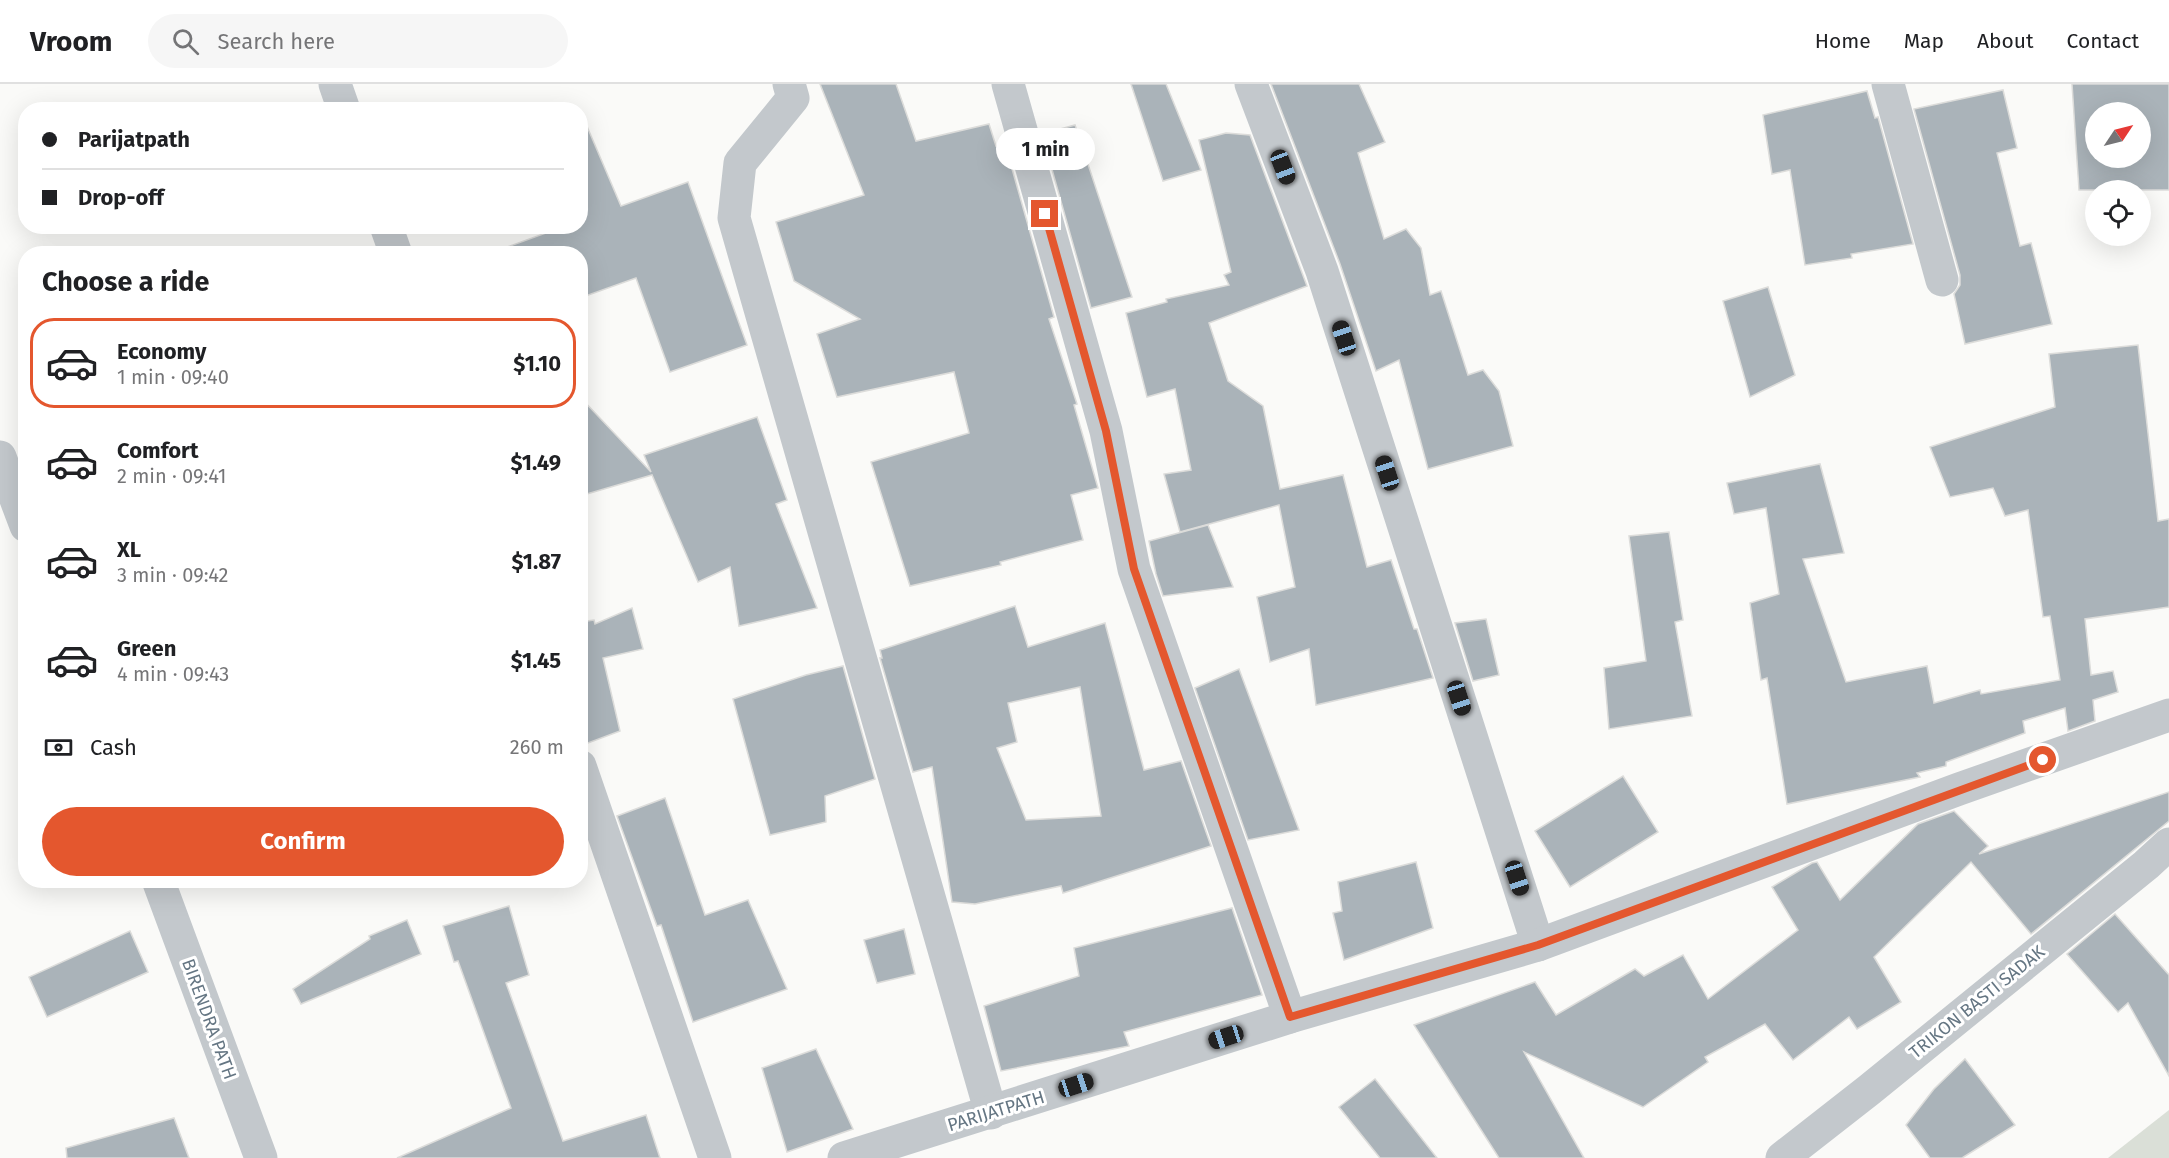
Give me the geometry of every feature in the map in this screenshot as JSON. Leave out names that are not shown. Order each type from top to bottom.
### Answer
[{"type":"street","points":[[335,84],[341,102]]},
{"type":"street","points":[[789,84],[793,98],[740,163],[734,218],[991,1113]]},
{"type":"street","points":[[1008,84],[1106,431],[1134,569],[1290,1017]]},
{"type":"street","points":[[1251,84],[1322,271],[1538,945]]},
{"type":"street","points":[[1888,84],[1942,280]]},
{"type":"street","points":[[0,458],[18,505]]},
{"type":"street","name":"PARIJATPATH","points":[[844,1158],[1290,1017],[1538,945],[1959,789],[2169,715]]},
{"type":"street","points":[[588,789],[715,1158]]},
{"type":"street","name":"TRIKON BASTI SADAK","points":[[1782,1158],[1915,1053],[2169,844]]},
{"type":"street","name":"BIRENDRA PATH","points":[[161,888],[261,1158]]},
{"type":"shaded area","points":[[2169,1110],[2169,1158],[2108,1158]]},
{"type":"building","points":[[820,84],[896,84],[916,141],[989,124],[996,146],[1005,144],[1054,317],[1049,319],[1077,404],[1074,405],[1098,488],[1071,495],[1083,540],[1000,562],[1001,565],[910,586],[871,462],[969,433],[954,372],[837,397],[817,334],[860,319],[794,281],[776,222],[864,195]]},
{"type":"building","points":[[1131,84],[1166,84],[1201,170],[1163,181]]},
{"type":"building","points":[[1271,84],[1359,84],[1385,142],[1358,153],[1384,239],[1406,229],[1421,248],[1430,295],[1441,291],[1468,375],[1483,370],[1499,391],[1513,446],[1428,469],[1399,360],[1376,371],[1340,264]]},
{"type":"building","points":[[2072,84],[2169,84],[2169,190],[2151,190],[2151,180],[2085,180],[2085,190],[2079,190]]},
{"type":"building","points":[[2003,90],[2017,148],[1997,153],[2020,246],[2031,243],[2052,324],[1965,344],[1954,294],[1960,285],[1960,275],[1914,109]]},
{"type":"building","points":[[1867,91],[1875,118],[1878,117],[1913,244],[1851,254],[1852,258],[1805,265],[1790,170],[1772,174],[1763,115]]},
{"type":"building","points":[[1075,125],[1132,297],[1091,308],[1042,134]]},
{"type":"building","points":[[588,129],[621,206],[688,182],[747,345],[670,372],[636,278],[588,295],[588,246],[510,246],[543,234],[588,234]]},
{"type":"building","points":[[1226,133],[1250,135],[1307,286],[1209,323],[1228,381],[1263,406],[1280,489],[1343,475],[1367,567],[1391,560],[1433,678],[1316,705],[1309,649],[1270,662],[1257,597],[1295,587],[1279,505],[1180,532],[1164,474],[1191,470],[1175,389],[1147,397],[1126,313],[1167,302],[1166,299],[1229,285],[1224,275],[1231,272],[1199,140]]},
{"type":"building","points":[[1768,287],[1795,375],[1750,397],[1723,301]]},
{"type":"building","points":[[2138,345],[2158,521],[2169,519],[2169,607],[2085,619],[2091,675],[2113,671],[2118,692],[2093,700],[2095,721],[2068,731],[2065,708],[2023,721],[2025,733],[1946,762],[1946,766],[1917,773],[1920,777],[1787,804],[1767,678],[1761,680],[1750,603],[1779,594],[1766,508],[1734,514],[1727,483],[1820,464],[1844,553],[1803,559],[1846,682],[1927,666],[1934,703],[1980,690],[1981,694],[2060,680],[2050,616],[2043,617],[2028,510],[2005,516],[1993,488],[1950,497],[1930,447],[2055,407],[2049,354]]},
{"type":"building","points":[[588,405],[651,472],[644,455],[757,417],[787,500],[776,504],[817,608],[739,626],[730,567],[698,582],[652,475],[588,494]]},
{"type":"building","points":[[1208,525],[1233,587],[1163,596],[1149,541]]},
{"type":"building","points":[[1669,532],[1683,620],[1675,622],[1692,716],[1609,729],[1604,668],[1646,661],[1629,536]]},
{"type":"building","points":[[1015,606],[1028,647],[1105,623],[1144,770],[1181,761],[1211,846],[1063,893],[1061,886],[975,904],[952,902],[932,767],[913,772],[880,658],[882,658],[880,650]],"holes":[[[1080,687],[1101,816],[1026,820],[997,748],[1017,742],[1008,703]]]},
{"type":"building","points":[[632,608],[643,649],[603,658],[620,731],[588,743],[588,621],[594,620],[595,624]]},
{"type":"building","points":[[1486,619],[1499,675],[1473,681],[1455,623]]},
{"type":"building","points":[[843,666],[875,779],[825,796],[826,822],[770,835],[733,699],[806,675]]},
{"type":"building","points":[[1239,669],[1299,830],[1248,840],[1195,688]]},
{"type":"building","points":[[1623,776],[1658,832],[1570,887],[1535,831]]},
{"type":"building","points":[[2169,792],[2169,821],[2031,934],[1971,862],[1874,957],[1901,1002],[1857,1029],[1849,1017],[1793,1060],[1765,1024],[1705,1057],[1708,1062],[1643,1107],[1524,1052],[1584,1158],[1499,1158],[1414,1025],[1535,982],[1556,1015],[1635,969],[1644,976],[1683,955],[1708,999],[1798,930],[1772,887],[1812,863],[1817,862],[1840,900],[1918,824],[1954,811],[1988,846],[1979,854]]},
{"type":"building","points":[[665,798],[705,915],[748,900],[787,989],[693,1022],[661,925],[657,926],[617,816]]},
{"type":"building","points":[[1416,862],[1433,928],[1344,960],[1333,913],[1342,911],[1338,882]]},
{"type":"building","points":[[509,906],[529,975],[506,983],[563,1141],[646,1115],[660,1158],[397,1158],[511,1108],[458,961],[454,962],[443,926]]},
{"type":"building","points":[[1232,908],[1262,995],[1124,1032],[1129,1046],[1001,1071],[984,1006],[1079,976],[1074,948]]},
{"type":"building","points":[[2115,914],[2169,975],[2169,1076],[2128,1003],[2118,1012],[2067,954]]},
{"type":"building","points":[[407,920],[421,954],[301,1004],[293,989],[370,939],[369,936]]},
{"type":"building","points":[[904,929],[915,974],[877,983],[864,940]]},
{"type":"building","points":[[130,931],[148,972],[47,1017],[29,977]]},
{"type":"building","points":[[816,1049],[853,1129],[787,1152],[762,1068]]},
{"type":"building","points":[[1965,1059],[2015,1125],[1962,1158],[1930,1158],[1906,1125],[1934,1089]]},
{"type":"building","points":[[1375,1079],[1437,1158],[1380,1158],[1339,1107]]},
{"type":"building","points":[[174,1118],[189,1158],[67,1158],[66,1148]]},
{"type":"route","points":[[1045,214],[1106,431],[1134,569],[1290,1017],[1538,945],[2043,760]]}]
